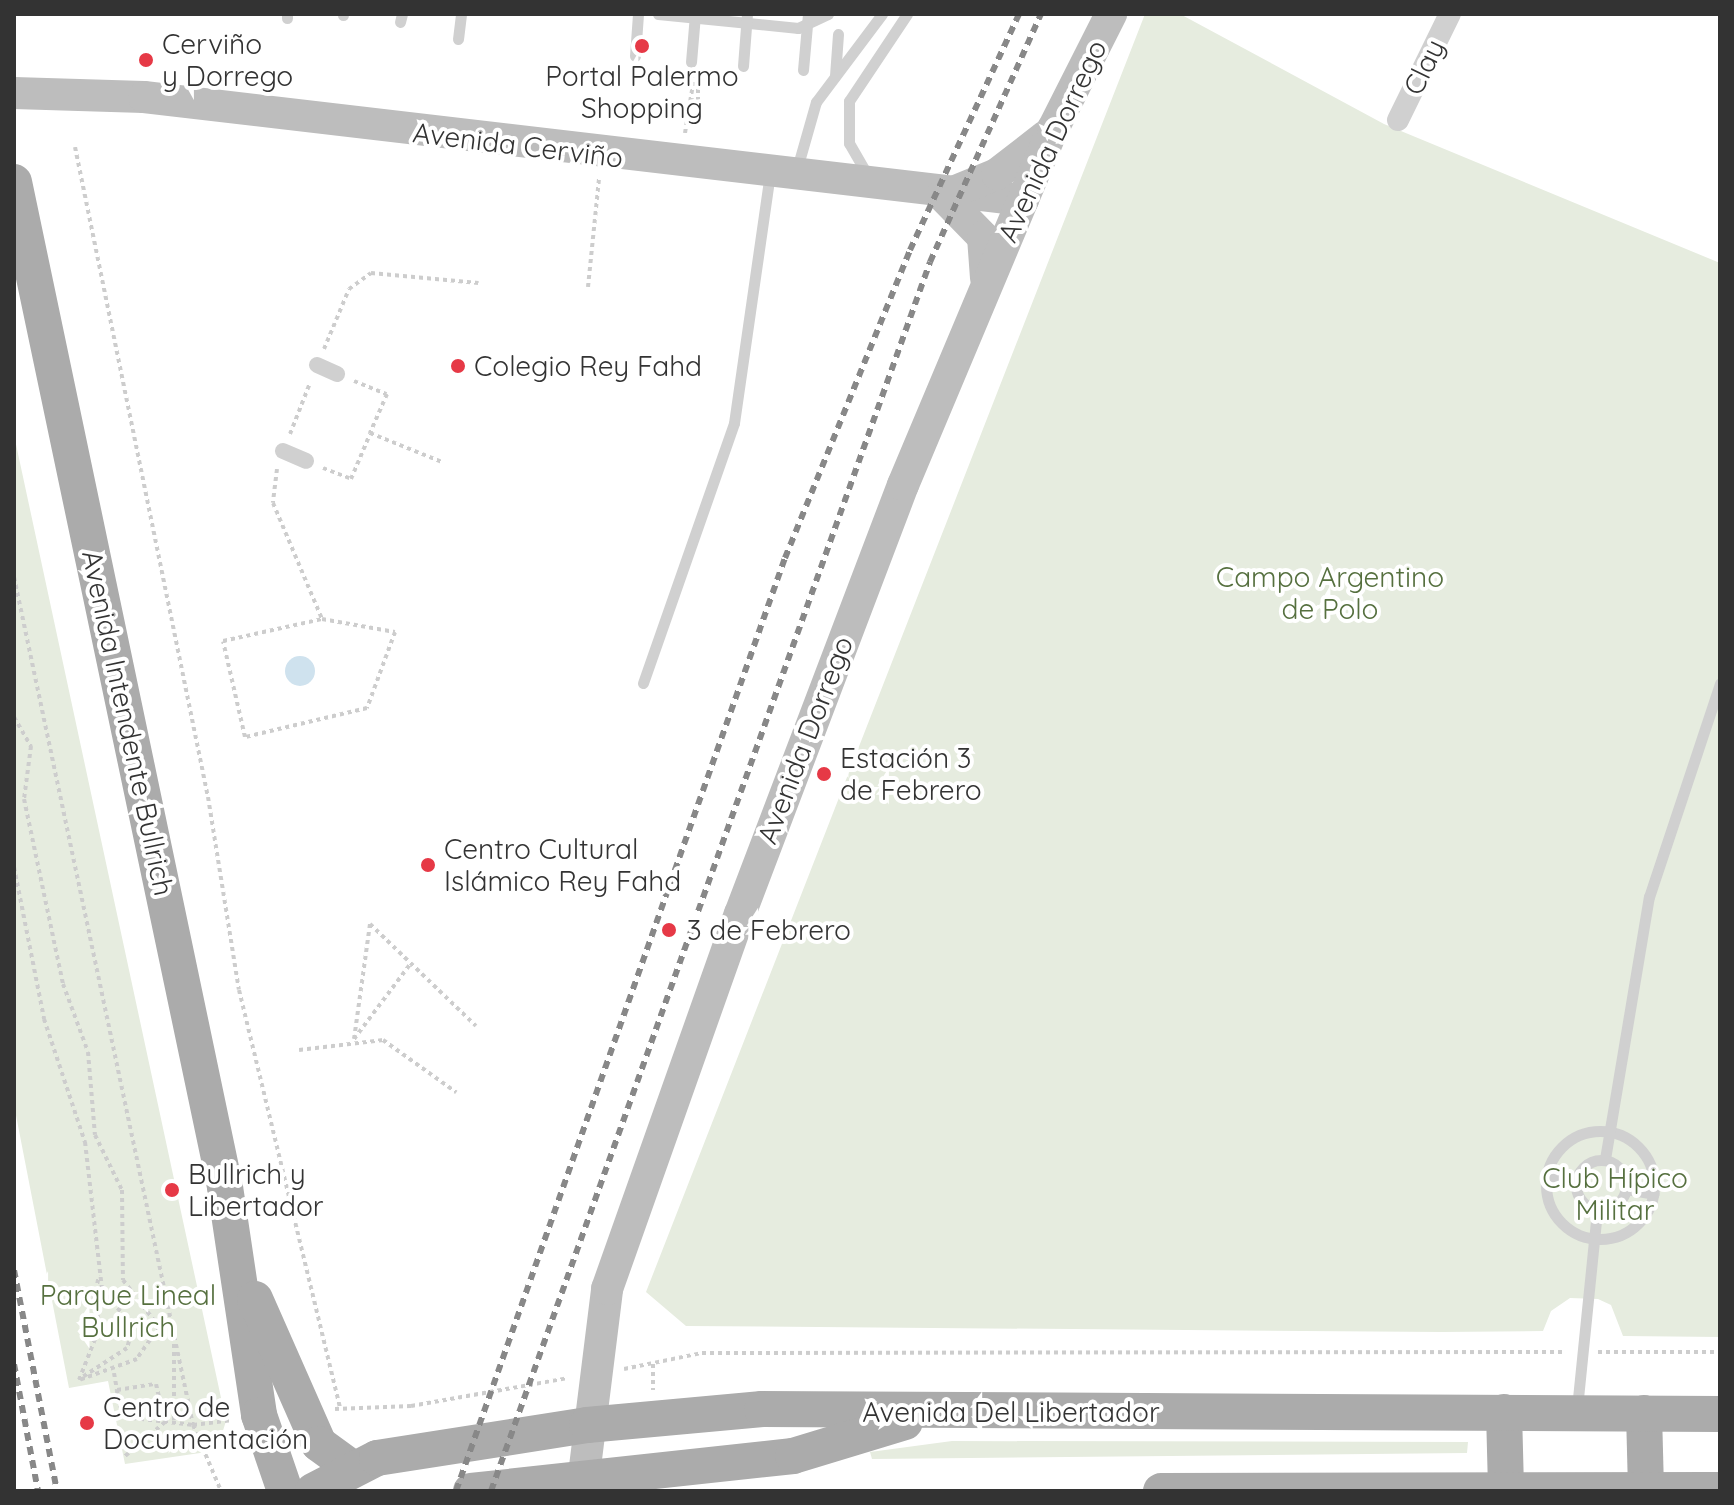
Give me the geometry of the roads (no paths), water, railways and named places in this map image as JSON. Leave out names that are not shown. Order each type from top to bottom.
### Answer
[{"type":"main road","name":"Avenida Dorrego","points":[[582,1484],[593,1375],[607,1289],[736,927],[985,289],[1053,129],[1111,14]]},
{"type":"main road","name":"Avenida Cerviño","points":[[14,93],[144,97],[601,156],[942,195],[1023,200]]},
{"type":"main road","points":[[985,289],[983,237],[942,195],[997,174],[1053,129]]},
{"type":"main road","name":"Avenida Intendente Bullrich","points":[[14,182],[240,1264],[259,1415],[285,1491]]},
{"type":"main road","name":"Avenida Intendente Bullrich","points":[[240,1264],[324,1410],[319,1444],[349,1466]]},
{"type":"main road","name":"Avenida Del Libertador","points":[[313,1491],[349,1466],[587,1425],[762,1409],[929,1414],[1720,1414]]},
{"type":"main road","points":[[1504,1412],[1506,1490]]},
{"type":"main road","points":[[1644,1413],[1646,1490]]},
{"type":"main road","points":[[471,1491],[582,1484],[793,1456],[929,1414]]},
{"type":"main road","points":[[1161,1491],[1720,1490]]},
{"type":"street","name":"Clay","points":[[1398,120],[1450,14]]},
{"type":"street","points":[[317,365],[337,374]]},
{"type":"street","points":[[283,451],[306,461]]},
{"type":"lane","points":[[458,39],[461,14]]},
{"type":"lane","points":[[635,56],[638,14]]},
{"type":"lane","points":[[658,14],[807,20],[828,14]]},
{"type":"lane","points":[[643,683],[734,423],[782,175],[816,102],[865,43],[882,14]]},
{"type":"lane","points":[[874,187],[844,122],[858,79],[907,14]]},
{"type":"lane","points":[[693,70],[695,16]]},
{"type":"lane","points":[[743,66],[747,18]]},
{"type":"lane","points":[[803,70],[807,20]]},
{"type":"lane","points":[[835,76],[838,34]]},
{"type":"lane","points":[[1605,1159],[1649,897],[1720,684]]},
{"type":"lane","points":[[1593,1131],[1610,1131],[1640,1147],[1654,1194],[1633,1229],[1593,1239],[1577,1235],[1552,1211],[1546,1177],[1561,1146],[1593,1131]]},
{"type":"lane","points":[[1605,1159],[1617,1165],[1626,1189],[1621,1201],[1597,1210],[1576,1194],[1575,1181],[1581,1169],[1605,1159]]},
{"type":"lane","points":[[1546,1177],[1575,1181]]},
{"type":"lane","points":[[1626,1189],[1654,1194]]},
{"type":"lane","points":[[1577,1413],[1597,1210]]},
{"type":"water","points":[[300,656],[311,660],[315,671],[311,682],[300,686],[289,682],[285,671],[289,660]]},
{"type":"railway","points":[[456,1491],[785,558],[910,250],[1019,14]]},
{"type":"railway","points":[[491,1491],[930,262],[1041,14]]},
{"type":"railway","points":[[14,1270],[57,1491]]},
{"type":"railway","points":[[14,1364],[38,1491]]},
{"type":"place","name":"Portal Palermo Shopping","points":[[642,46]]},
{"type":"place","name":"Cerviño y Dorrego","points":[[146,60]]},
{"type":"place","name":"Colegio Rey Fahd","points":[[458,366]]},
{"type":"place","name":"Estación 3 de Febrero","points":[[824,774]]},
{"type":"place","name":"Centro Cultural Islámico Rey Fahd","points":[[428,865]]},
{"type":"place","name":"3 de Febrero","points":[[669,930]]},
{"type":"place","name":"Bullrich y Libertador","points":[[172,1190]]},
{"type":"place","name":"Centro de Documentación","points":[[87,1423]]},
{"type":"park label","name":"Campo Argentino de Polo","points":[[1330,593]]},
{"type":"park label","name":"Club Hípico Militar","points":[[1615,1194]]},
{"type":"park label","name":"Parque Lineal Bullrich","points":[[128,1311]]}]
